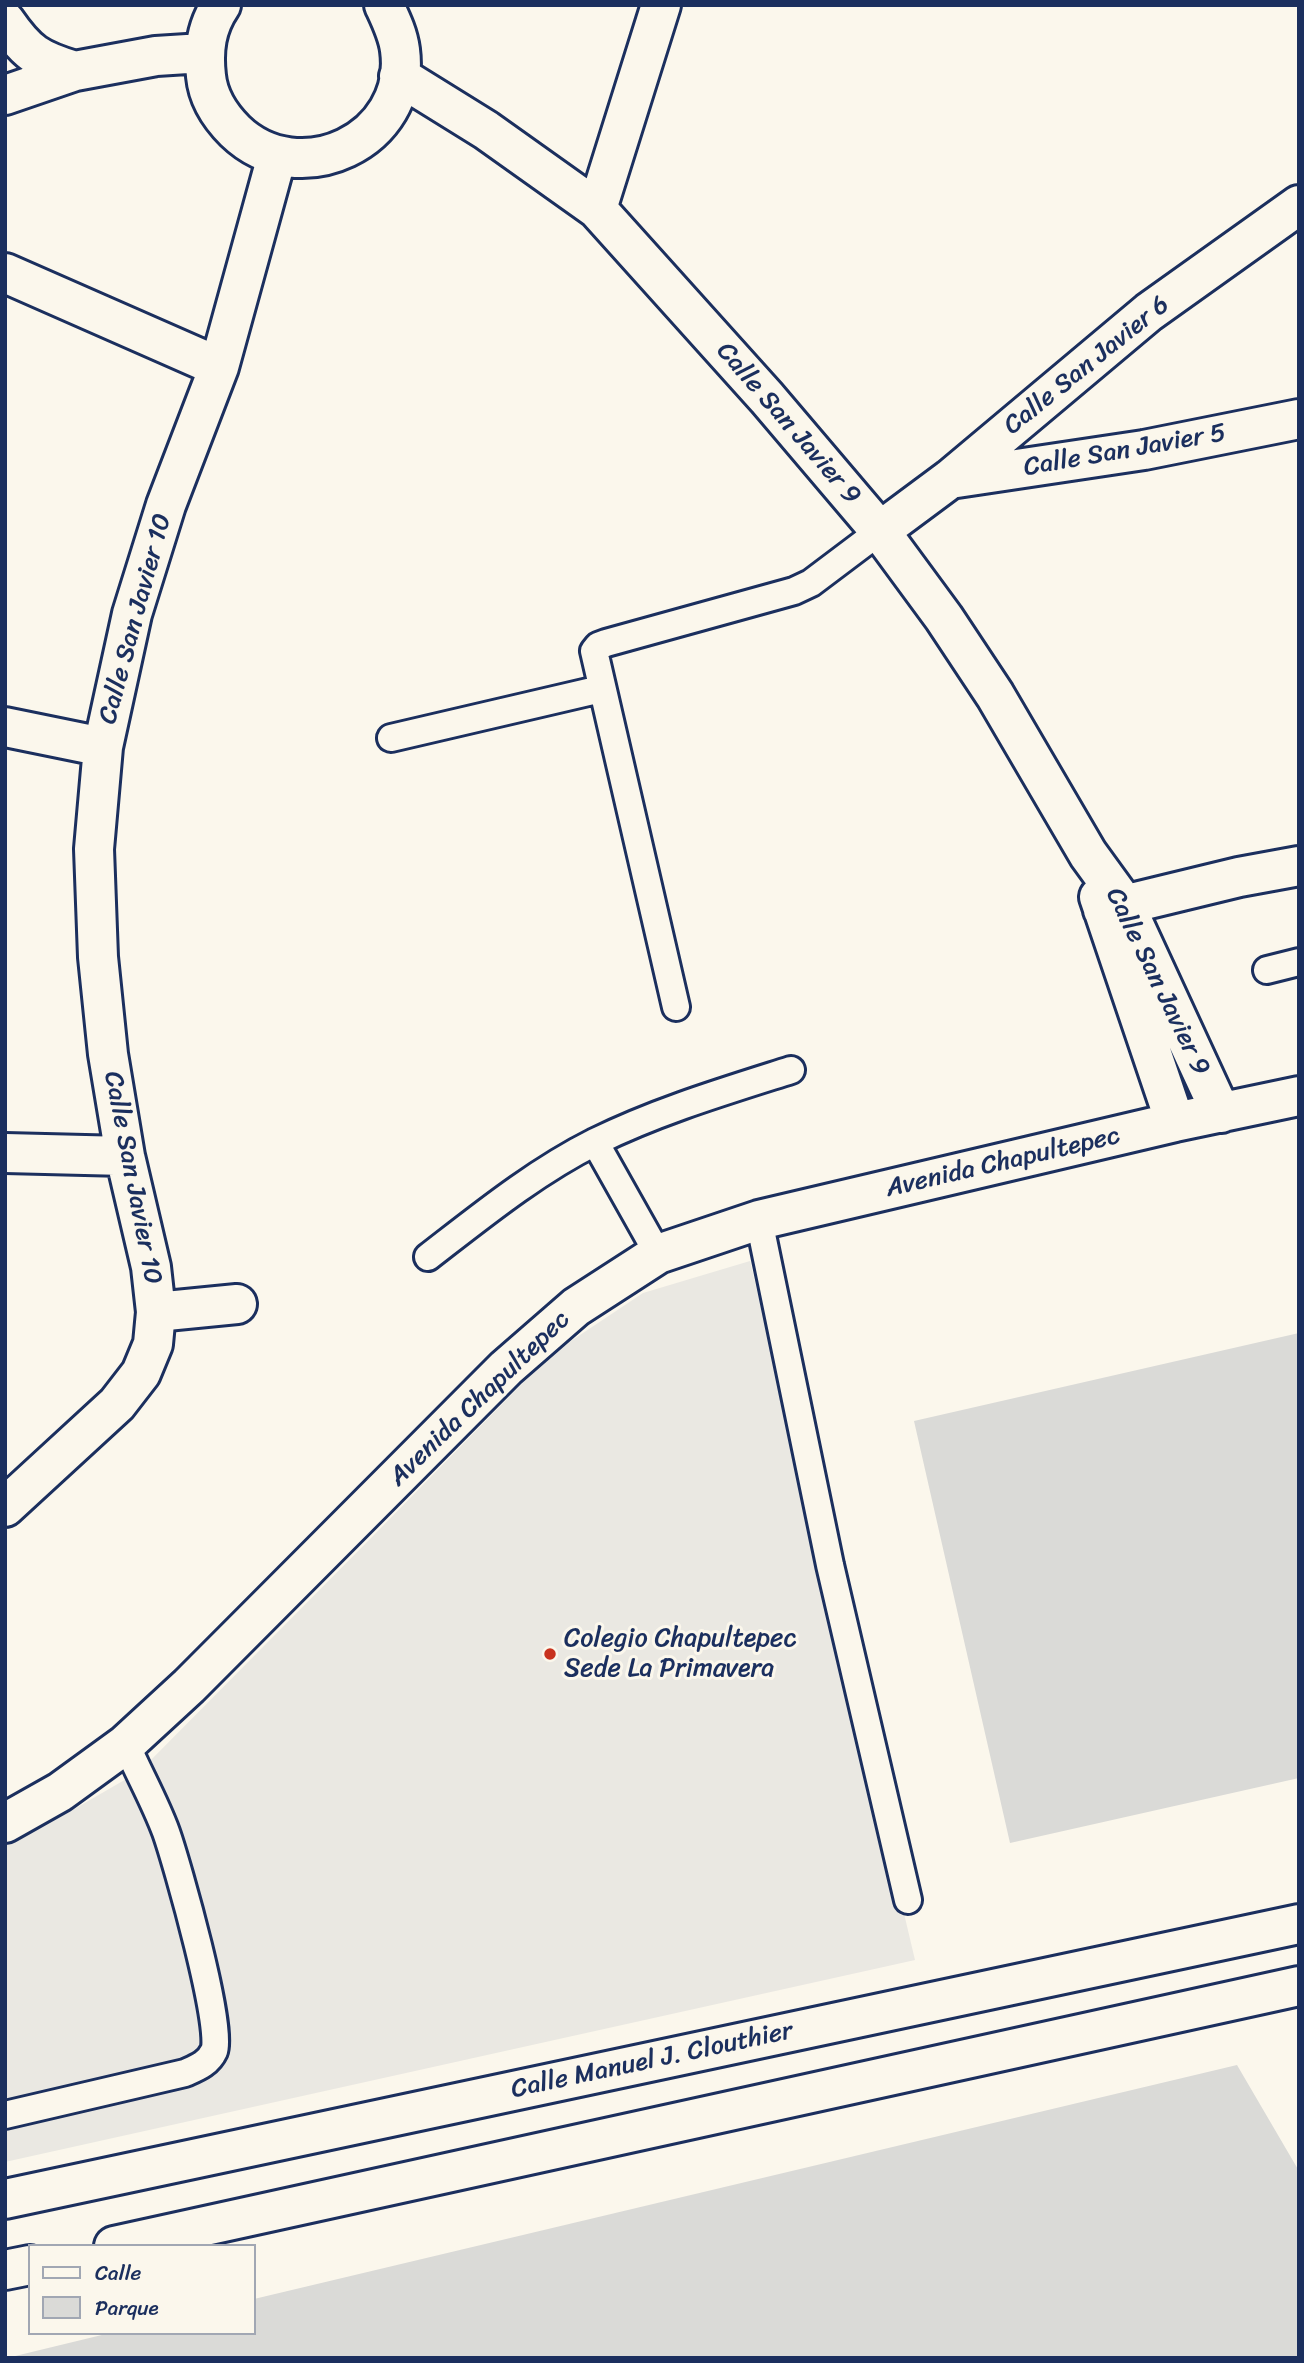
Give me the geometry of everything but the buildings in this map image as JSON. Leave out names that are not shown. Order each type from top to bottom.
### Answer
[{"type":"street","points":[[221,5],[212,17],[203,53],[207,87],[222,118],[247,142],[277,156],[305,159],[331,155],[356,143],[377,125],[391,103],[400,76],[401,52],[395,27],[384,5]]},
{"type":"street","points":[[597,209],[661,5]]},
{"type":"street","points":[[5,21],[21,44],[45,62],[75,71]]},
{"type":"street","points":[[5,95],[75,71],[156,56],[203,53]]},
{"type":"street","name":"Calle San Javier 9","points":[[400,76],[486,130],[597,209],[767,398],[880,531],[944,618],[995,695],[1088,854],[1221,1113]]},
{"type":"street","name":"Calle San Javier 10","points":[[154,1328],[150,1267],[125,1156],[108,1054],[98,957],[94,849],[103,747],[132,614],[166,505],[219,367],[277,156]]},
{"type":"street","name":"Calle San Javier 6","points":[[880,531],[950,480],[1149,312],[1299,205]]},
{"type":"street","points":[[5,273],[219,367]]},
{"type":"street","name":"Calle San Javier 5","points":[[950,480],[1144,450],[1299,419]]},
{"type":"street","points":[[5,727],[103,747]]},
{"type":"street","points":[[1114,908],[1239,877],[1299,866]]},
{"type":"street","name":"Calle San Javier 9","points":[[1114,908],[1175,1122]]},
{"type":"street","name":"Avenida Chapultepec","points":[[5,1823],[60,1792],[126,1745],[189,1686],[506,1368],[576,1307],[658,1254],[759,1220],[1175,1122],[1299,1096]]},
{"type":"street","points":[[5,1153],[125,1156]]},
{"type":"street","points":[[5,1507],[117,1404],[141,1373],[154,1328],[237,1304]]},
{"type":"street","name":"Calle Manuel J. Clouthier","points":[[5,2199],[1299,1924]]},
{"type":"street","points":[[123,2244],[1299,1986]]},
{"type":"street","points":[[5,2270],[28,2265]]},
{"type":"lane","points":[[676,1007],[594,651],[598,646],[794,591],[811,583],[880,531]]},
{"type":"lane","points":[[391,738],[601,689]]},
{"type":"lane","points":[[1267,970],[1299,962]]},
{"type":"lane","points":[[428,1257],[505,1199],[595,1142],[670,1111],[792,1070]]},
{"type":"lane","points":[[595,1142],[658,1254]]},
{"type":"lane","points":[[759,1220],[830,1565],[908,1900]]},
{"type":"lane","points":[[5,2115],[185,2073],[204,2064],[214,2050],[215,2030],[193,1924],[166,1832],[126,1745]]},
{"type":"shaded area","name":"Colegio Chapultepec Sede La Primavera","points":[[750,1261],[915,1960],[5,2162],[5,1845],[45,1826],[140,1771],[550,1355],[643,1293]]},
{"type":"green space","points":[[1299,1333],[1299,1778],[1010,1843],[914,1421]]},
{"type":"green space","points":[[1237,2065],[1299,2171],[1299,2358],[7,2358],[102,2335],[256,2335],[256,2299]]},
{"type":"place","name":"Colegio Chapultepec Sede La Primavera","points":[[550,1654]]}]
